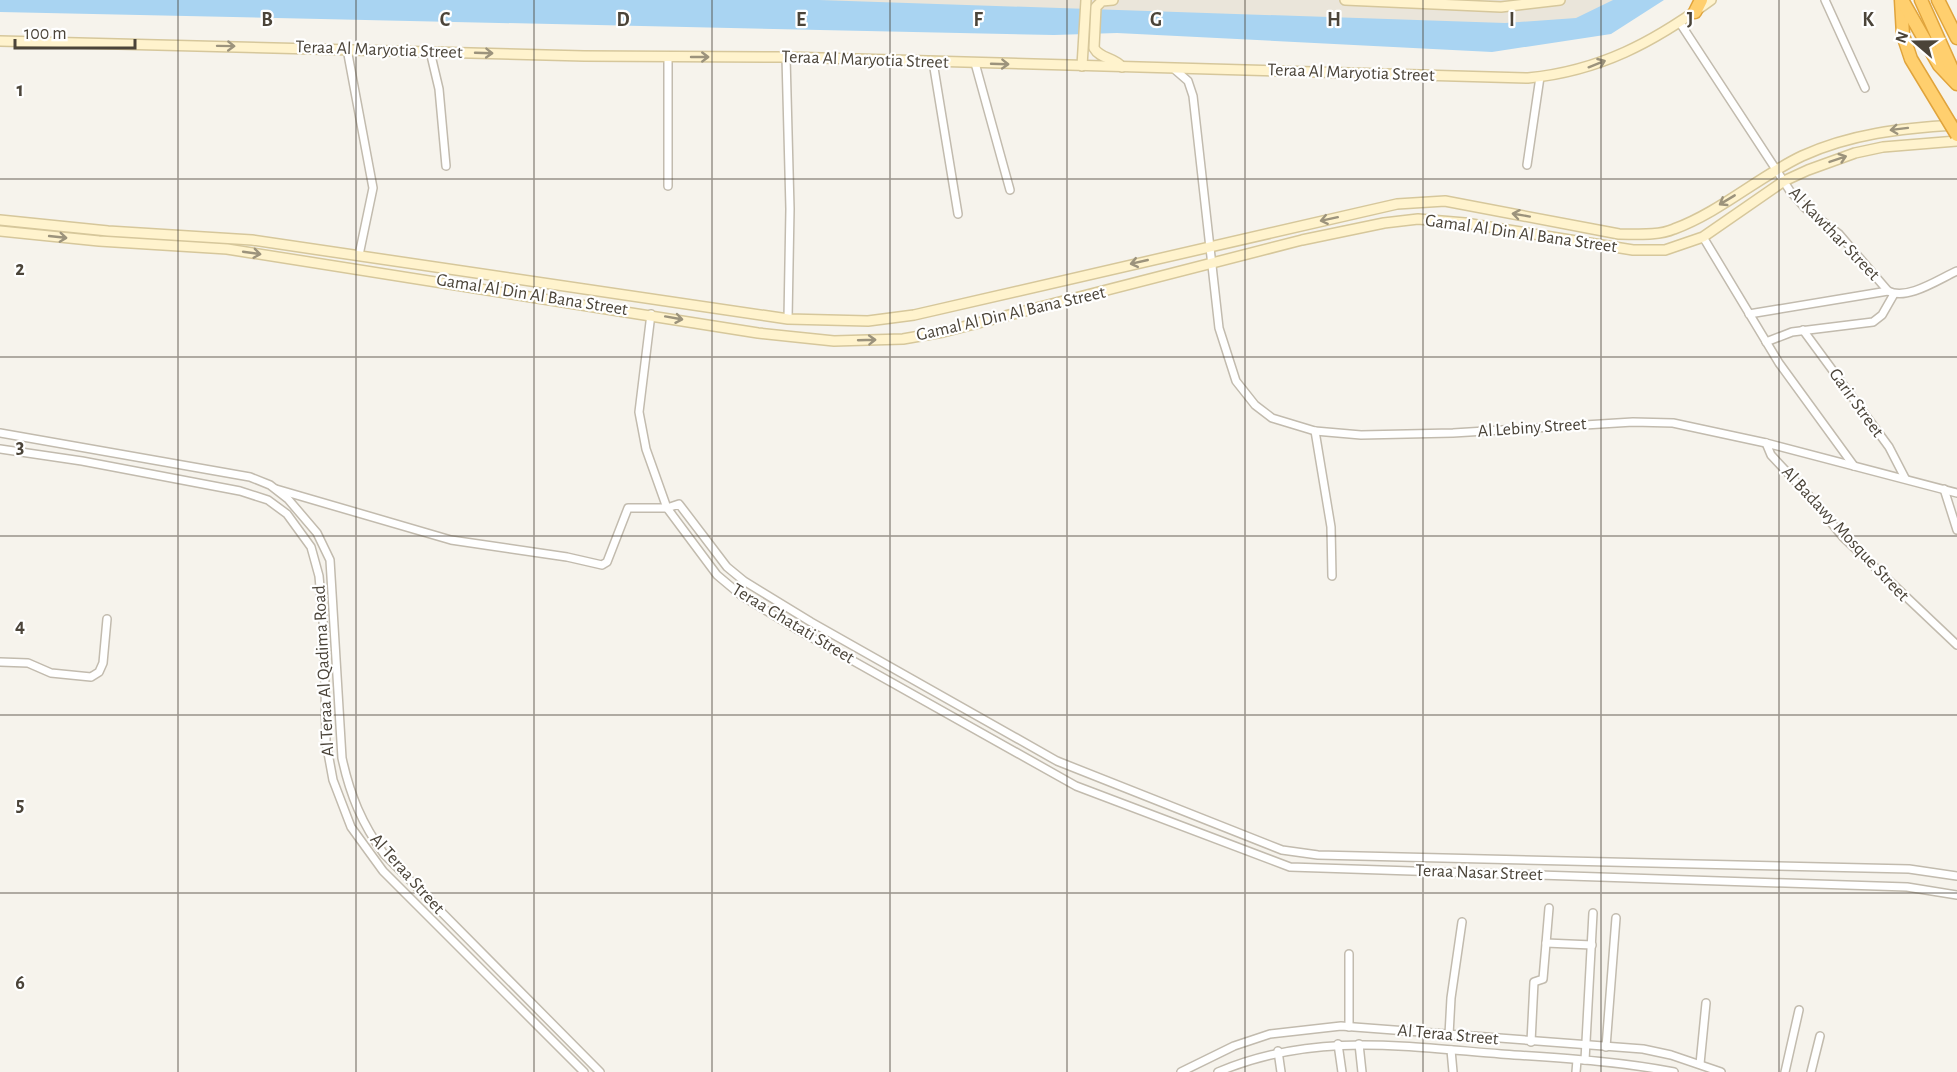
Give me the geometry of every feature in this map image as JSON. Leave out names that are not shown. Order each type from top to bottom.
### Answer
[{"type":"highway","points":[[1695,12],[1701,0]]},
{"type":"highway","points":[[1902,0],[1939,65],[1957,82]]},
{"type":"highway","points":[[1902,0],[1903,35],[1911,59],[1957,135]]},
{"type":"highway","points":[[1921,0],[1957,82]]},
{"type":"highway","points":[[1938,0],[1957,38]]},
{"type":"main road","points":[[1113,0],[1102,1],[1096,7],[1094,37],[1096,52],[1114,60],[1122,67]]},
{"type":"main road","points":[[1345,0],[1501,7],[1560,0]]},
{"type":"main road","name":"Teraa Al Maryotia Street","points":[[0,41],[668,57],[786,57],[1497,78],[1540,77],[1588,68],[1654,39],[1712,0]]},
{"type":"main road","points":[[1082,66],[1086,3]]},
{"type":"main road","name":"Gamal Al Din Al Bana Street","points":[[0,220],[108,231],[252,240],[788,319],[868,321],[914,315],[1397,204],[1445,201],[1619,234],[1665,231],[1689,222],[1802,156],[1837,142],[1902,129],[1957,125]]},
{"type":"main road","name":"Gamal Al Din Al Bana Street","points":[[0,231],[99,241],[227,249],[651,314],[758,333],[834,341],[903,339],[981,324],[1302,240],[1418,219],[1466,223],[1643,250],[1665,250],[1703,237],[1784,181],[1808,170],[1855,153],[1883,147],[1957,141]]},
{"type":"main road","points":[[1802,156],[1808,170]]},
{"type":"street","points":[[1826,0],[1865,88]]},
{"type":"street","name":"Al Kawthar Street","points":[[1680,23],[1784,181],[1805,208],[1839,234],[1891,293],[1905,294],[1957,271]]},
{"type":"street","points":[[347,49],[373,188],[359,255]]},
{"type":"street","points":[[430,51],[440,99],[446,166]]},
{"type":"street","points":[[668,57],[668,186]]},
{"type":"street","points":[[786,57],[790,209],[788,319]]},
{"type":"street","points":[[933,62],[958,214]]},
{"type":"street","points":[[975,63],[1010,190]]},
{"type":"street","name":"Al Lebiny Street","points":[[1173,68],[1188,81],[1193,96],[1219,328],[1236,381],[1255,405],[1272,418],[1315,431],[1361,435],[1453,433],[1649,422],[1697,426],[1957,493]]},
{"type":"street","points":[[1527,165],[1540,77]]},
{"type":"street","points":[[1703,237],[1766,342],[1854,466]]},
{"type":"street","points":[[1749,314],[1891,293]]},
{"type":"street","points":[[1766,342],[1780,335],[1803,330],[1873,322],[1882,315],[1891,293]]},
{"type":"street","name":"Teraa Ghatati Street","points":[[651,314],[639,417],[646,449],[667,508],[717,575],[742,596],[1023,758]]},
{"type":"street","name":"Garir Street","points":[[1803,330],[1888,447],[1905,478]]},
{"type":"street","points":[[1315,431],[1331,527],[1332,576]]},
{"type":"street","points":[[0,433],[229,471],[250,477],[276,489],[451,540],[567,557],[602,565],[607,562],[628,508],[667,508]]},
{"type":"street","name":"Al Badawy Mosque Street","points":[[1766,443],[1771,456],[1811,498],[1843,537],[1957,645]]},
{"type":"street","name":"Al Teraa Al Qadima Road","points":[[0,448],[218,487],[274,503],[287,514],[310,547],[319,576],[323,619],[326,742],[333,780],[351,827],[383,871],[584,1072]]},
{"type":"street","name":"Al Teraa Street","points":[[276,489],[304,516],[325,547],[332,570],[342,758],[349,790],[364,825],[384,854],[600,1072]]},
{"type":"street","points":[[1944,489],[1957,530]]},
{"type":"street","name":"Teraa Ghatati Street","points":[[667,508],[680,505],[715,554],[744,581],[1030,746]]},
{"type":"street","points":[[0,662],[28,663],[51,673],[91,677],[99,672],[102,663],[107,619]]},
{"type":"street","points":[[323,619],[335,619]]},
{"type":"street","name":"Teraa Nasar Street","points":[[1030,746],[1071,768],[1258,842],[1306,854],[1909,869],[1957,876]]},
{"type":"street","name":"Teraa Nasar Street","points":[[1023,758],[1076,786],[1290,867],[1907,887],[1957,895]]},
{"type":"street","points":[[1129,807],[1134,793]]},
{"type":"street","points":[[1531,1042],[1534,982],[1543,979],[1549,908]]},
{"type":"street","points":[[1576,1072],[1586,1045],[1593,913]]},
{"type":"street","points":[[1606,1047],[1616,918]]},
{"type":"street","points":[[1449,1035],[1451,998],[1462,922]]},
{"type":"street","points":[[1546,943],[1592,945]]},
{"type":"street","points":[[1349,954],[1349,1027]]},
{"type":"street","points":[[1700,1064],[1706,1003]]},
{"type":"street","points":[[1785,1072],[1799,1010]]},
{"type":"street","name":"Al Teraa Street","points":[[1181,1072],[1234,1046],[1270,1034],[1299,1029],[1349,1027],[1643,1049],[1721,1072]]},
{"type":"street","points":[[1811,1072],[1820,1036]]},
{"type":"street","points":[[1338,1044],[1342,1072]]},
{"type":"street","name":"Al Teraa Street","points":[[1218,1072],[1278,1051],[1338,1044],[1581,1060],[1674,1072]]},
{"type":"street","points":[[1359,1044],[1362,1072]]},
{"type":"street","points":[[1451,1050],[1453,1072]]},
{"type":"street","points":[[1278,1051],[1281,1072]]},
{"type":"street","points":[[1610,1072],[1611,1063]]},
{"type":"shaded area","points":[[791,0],[1616,0],[1554,35]]},
{"type":"water","points":[[0,0],[819,0],[1505,23],[1576,18],[1613,0],[1664,0],[1611,34],[1492,52],[1117,33],[1054,35],[0,12]]}]
